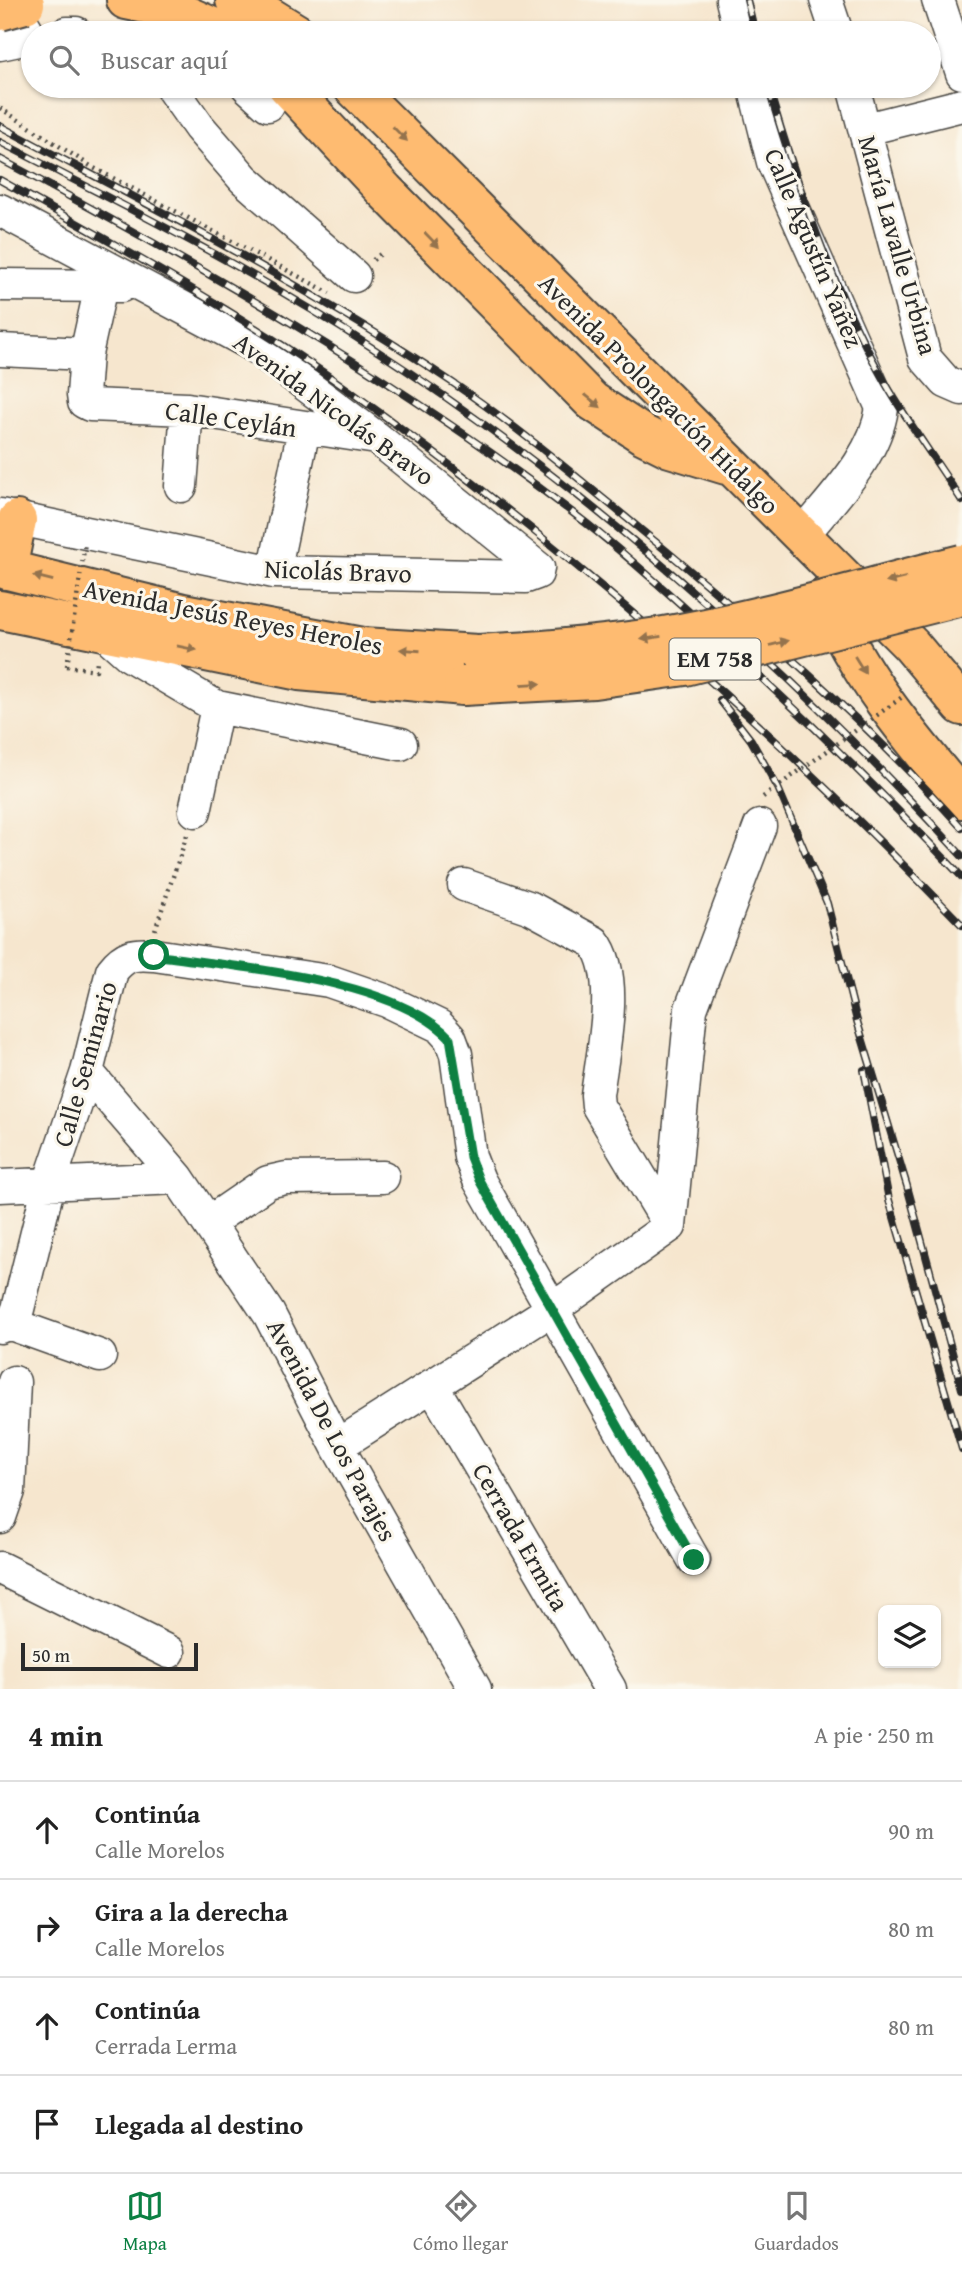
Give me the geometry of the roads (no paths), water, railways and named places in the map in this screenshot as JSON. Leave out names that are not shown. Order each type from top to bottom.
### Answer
[{"type":"highway","points":[[127,0],[174,10],[199,21]]},
{"type":"highway","points":[[235,0],[277,21]]},
{"type":"highway","points":[[274,98],[385,191],[592,401],[633,429],[670,448],[728,465]]},
{"type":"highway","name":"Avenida Prolongación Hidalgo","points":[[364,98],[911,645],[962,706]]},
{"type":"highway","points":[[4,569],[9,518]]},
{"type":"highway","points":[[802,536],[828,604],[859,663],[905,731],[962,799]]},
{"type":"highway","name":"Avenida Jesús Reyes Heroles","points":[[4,569],[183,613],[470,670],[575,648],[720,625],[962,564]]},
{"type":"highway","name":"Avenida Jesús Reyes Heroles","points":[[0,610],[299,671],[470,670],[583,680],[685,666],[962,596]]},
{"type":"street","points":[[732,0],[737,21]]},
{"type":"street","points":[[826,0],[832,21]]},
{"type":"street","points":[[938,0],[962,74]]},
{"type":"street","points":[[0,44],[24,15]]},
{"type":"street","points":[[178,98],[199,127],[244,179],[354,276]]},
{"type":"street","name":"Calle Agustín Yañez","points":[[757,98],[773,162],[882,408],[879,427],[862,460],[802,536]]},
{"type":"street","name":"María Lavalle Urbina","points":[[857,98],[926,358],[946,382],[962,389]]},
{"type":"street","points":[[866,129],[962,105]]},
{"type":"street","name":"Avenida Nicolás Bravo","points":[[0,209],[251,344],[378,439],[535,563],[537,573]]},
{"type":"street","points":[[0,285],[144,286]]},
{"type":"street","points":[[0,350],[86,354],[100,286]]},
{"type":"street","name":"Calle Ceylán","points":[[86,354],[84,401],[90,405],[187,409],[378,439]]},
{"type":"street","points":[[181,486],[187,409]]},
{"type":"street","points":[[274,572],[304,429]]},
{"type":"street","name":"Nicolás Bravo","points":[[9,518],[274,572],[526,577],[537,573]]},
{"type":"street","points":[[102,631],[130,655],[217,707],[401,744]]},
{"type":"street","points":[[195,811],[217,707]]},
{"type":"street","points":[[337,1446],[554,1308],[670,1226],[691,1009],[761,811]]},
{"type":"street","points":[[464,886],[531,908],[594,942],[602,952],[606,966],[608,1004],[598,1106],[670,1226]]},
{"type":"street","name":"Calle Seminario","points":[[49,1184],[87,1072],[111,971],[122,957],[139,954],[329,981],[387,1001],[439,1026],[450,1038],[456,1054],[469,1148],[479,1180],[554,1308]]},
{"type":"street","points":[[87,1072],[178,1178]]},
{"type":"street","points":[[208,1223],[268,1182],[286,1178],[383,1177]]},
{"type":"street","name":"Calle Seminario","points":[[0,1186],[178,1178]]},
{"type":"street","name":"Avenida De Los Parajes","points":[[178,1178],[269,1314],[337,1446],[475,1689]]},
{"type":"street","points":[[49,1184],[18,1309],[4,1325],[100,1356]]},
{"type":"street","points":[[554,1308],[694,1560]]},
{"type":"street","points":[[0,1517],[9,1491],[14,1382]]},
{"type":"street","name":"Cerrada Ermita","points":[[432,1385],[610,1689]]},
{"type":"street","points":[[0,1568],[169,1652]]},
{"type":"railway","points":[[747,0],[752,21]]},
{"type":"railway","points":[[772,98],[818,238],[849,313],[895,399],[962,501]]},
{"type":"railway","points":[[0,126],[285,279],[396,346],[499,416],[594,491],[766,636],[886,748],[962,828]]},
{"type":"railway","points":[[0,142],[281,291],[371,347],[531,459],[608,520],[756,648],[895,785],[962,856]]},
{"type":"railway","points":[[0,159],[296,326],[509,465],[638,566],[765,681],[865,777],[962,877]]},
{"type":"railway","points":[[0,180],[263,333],[347,389],[429,449],[589,576],[667,643],[818,781],[962,925]]},
{"type":"railway","points":[[720,700],[751,740],[778,788],[827,903],[857,1021],[907,1186],[962,1389]]},
{"type":"railway","points":[[864,1070],[889,1200],[962,1449]]}]
